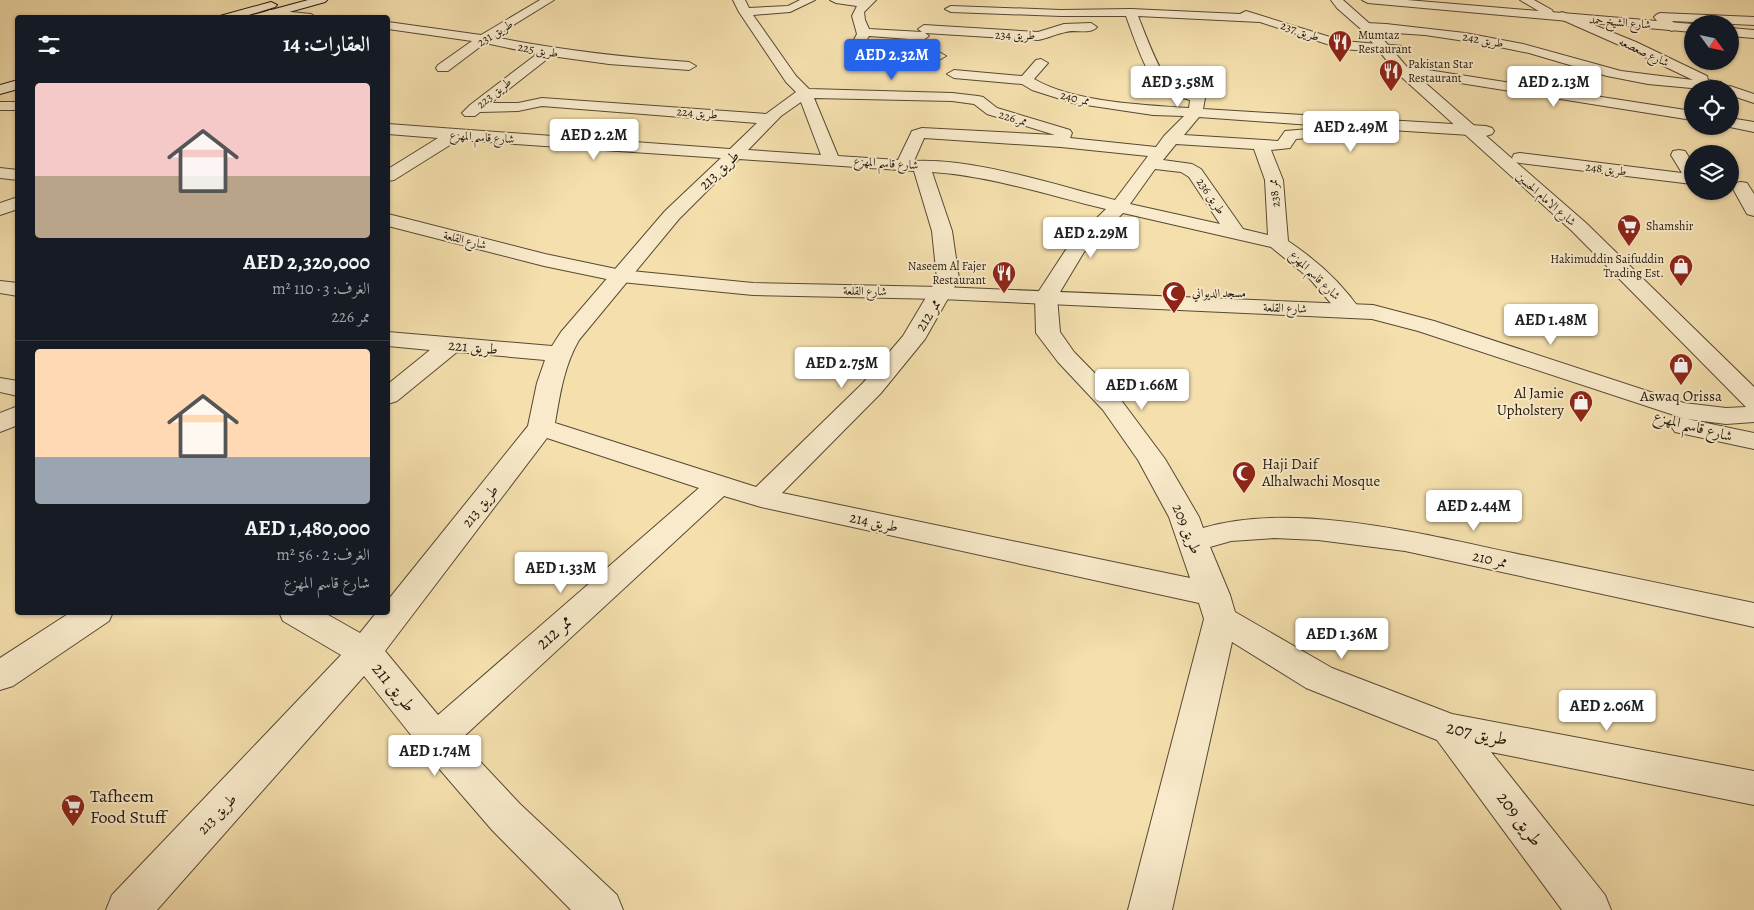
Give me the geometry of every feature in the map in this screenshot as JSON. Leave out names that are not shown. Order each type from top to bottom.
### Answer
[{"type":"street","points":[[235,15],[291,0]]},
{"type":"street","points":[[264,15],[321,0]]},
{"type":"street","name":"طريق 231","points":[[443,68],[484,39],[548,0]]},
{"type":"street","points":[[742,6],[790,9],[809,0]]},
{"type":"street","points":[[836,0],[868,2]]},
{"type":"street","points":[[952,97],[946,65],[929,25],[951,9],[994,0]]},
{"type":"street","name":"شارع الامام الحسين","points":[[1337,0],[1341,6],[1372,27]]},
{"type":"street","name":"شارع الامام الحسين","points":[[1356,0],[1351,2],[1352,6],[1411,71],[1479,131],[1585,215],[1726,349]]},
{"type":"street","name":"شارع الشيخ حمد","points":[[1368,0],[1684,28]]},
{"type":"street","points":[[1526,0],[1543,8],[1548,12],[1548,15]]},
{"type":"street","points":[[868,2],[857,17],[862,32],[862,40],[853,49],[856,52],[946,65],[982,63]]},
{"type":"street","name":"طريق 237","points":[[1219,5],[1342,45],[1390,48]]},
{"type":"street","points":[[742,6],[791,79],[805,93],[831,160]]},
{"type":"street","name":"طريق 237","points":[[951,9],[1061,13],[1131,21],[1262,19]]},
{"type":"street","points":[[270,13],[286,15]]},
{"type":"street","name":"شارع صعصعه","points":[[1562,16],[1710,80]]},
{"type":"street","points":[[1672,27],[1660,17],[1754,21]]},
{"type":"street","points":[[1046,297],[1076,249],[1119,207],[1155,157],[1195,113],[1198,98],[1166,88],[1131,21]]},
{"type":"street","name":"طريق 234","points":[[862,32],[929,25],[1007,40],[1050,34],[1064,28],[1107,26]]},
{"type":"street","name":"طريق 225","points":[[390,26],[484,39],[548,52],[609,60],[690,66]]},
{"type":"street","name":"طريق 242","points":[[1372,27],[1497,42],[1635,78],[1684,84]]},
{"type":"street","points":[[1739,33],[1754,34]]},
{"type":"street","name":"طريق 223","points":[[448,134],[475,108],[548,52]]},
{"type":"street","points":[[1025,80],[1041,63]]},
{"type":"street","name":"ممر 240","points":[[946,65],[1025,80],[1037,88],[1090,102],[1318,126],[1479,131]]},
{"type":"street","points":[[1411,71],[1684,115]]},
{"type":"street","points":[[0,81],[15,77]]},
{"type":"street","points":[[0,90],[15,85]]},
{"type":"street","name":"ممر 226","points":[[805,93],[952,97],[981,101],[989,110],[1061,131],[1065,134],[1061,142]]},
{"type":"street","name":"طريق 213","points":[[128,910],[365,652],[541,427],[548,383],[558,354],[569,337],[672,215],[770,119],[792,100],[805,93]]},
{"type":"street","name":"طريق 224","points":[[475,108],[518,107],[542,102],[770,119]]},
{"type":"street","points":[[0,106],[15,106]]},
{"type":"street","points":[[1739,124],[1754,127]]},
{"type":"street","points":[[1170,139],[1261,146],[1284,145],[1291,134],[1318,126],[1352,138]]},
{"type":"street","name":"شارع قاسم المهزع","points":[[390,129],[913,165],[989,174],[1119,207],[1278,243],[1296,254],[1331,288],[1350,311],[1368,319],[1529,370],[1654,417],[1700,430],[1754,441]]},
{"type":"street","name":"ممر 226","points":[[913,165],[906,158],[918,134],[922,133],[1061,142],[1155,157]]},
{"type":"street","points":[[390,175],[448,134]]},
{"type":"street","name":"ممر 238","points":[[1261,146],[1274,180],[1278,243]]},
{"type":"street","name":"شارع الامام الحسين","points":[[1510,155],[1563,214],[1586,234],[1754,401]]},
{"type":"street","name":"طريق 248","points":[[1510,155],[1684,178]]},
{"type":"street","points":[[1679,155],[1684,162]]},
{"type":"street","name":"طريق 236","points":[[1155,157],[1195,172],[1235,232]]},
{"type":"street","name":"ممر 212","points":[[761,498],[872,388],[913,339],[948,279],[942,231],[913,165]]},
{"type":"street","points":[[0,173],[15,175]]},
{"type":"street","points":[[1742,187],[1754,210]]},
{"type":"street","points":[[0,209],[15,203]]},
{"type":"street","points":[[1563,214],[1585,215]]},
{"type":"street","name":"شارع القلعة","points":[[390,221],[544,260],[621,276],[753,289],[941,293],[1350,311]]},
{"type":"street","points":[[0,287],[15,290]]},
{"type":"street","name":"طريق 209","points":[[1046,297],[1048,333],[1066,357],[1112,405],[1151,459],[1184,517],[1217,607]]},
{"type":"street","name":"شارع قاسم المهزع","points":[[1350,311],[1373,312],[1407,320],[1680,410],[1726,416],[1754,414]]},
{"type":"street","name":"طريق 221","points":[[390,339],[558,354]]},
{"type":"street","points":[[390,394],[451,346]]},
{"type":"street","points":[[0,385],[15,388]]},
{"type":"street","points":[[0,424],[15,416]]},
{"type":"street","name":"طريق 214","points":[[541,427],[718,486],[761,498],[1217,607]]},
{"type":"street","name":"ممر 212","points":[[436,739],[718,486]]},
{"type":"street","name":"ممر 210","points":[[1194,542],[1229,531],[1283,527],[1405,541],[1754,615]]},
{"type":"street","points":[[1150,910],[1217,607]]},
{"type":"street","name":"طريق 207","points":[[1217,607],[1319,678],[1450,729],[1754,788]]},
{"type":"street","points":[[0,676],[93,615]]},
{"type":"street","name":"طريق 211","points":[[300,615],[365,652],[436,739],[506,817],[601,910]]},
{"type":"street","name":"طريق 209","points":[[1450,729],[1589,910]]},
{"type":"place","name":"Mumtaz Restaurant","points":[[1340,63]]},
{"type":"place","name":"Pakistan Star Restaurant","points":[[1391,92]]},
{"type":"place","name":"Shamshir","points":[[1629,247]]},
{"type":"place","name":"Hakimuddin Saifuddin Trading Est.","points":[[1681,287]]},
{"type":"place","name":"Naseem Al Fajer Restaurant","points":[[1004,294]]},
{"type":"place","name":"مسجد الديواني","points":[[1174,314]]},
{"type":"place","name":"Aswaq Orissa","points":[[1681,386]]},
{"type":"place","name":"Al Jamie Upholstery","points":[[1581,423]]},
{"type":"place","name":"Haji Daif Alhalwachi Mosque","points":[[1244,494]]},
{"type":"place","name":"Tafheem Food Stuff","points":[[73,827]]}]
